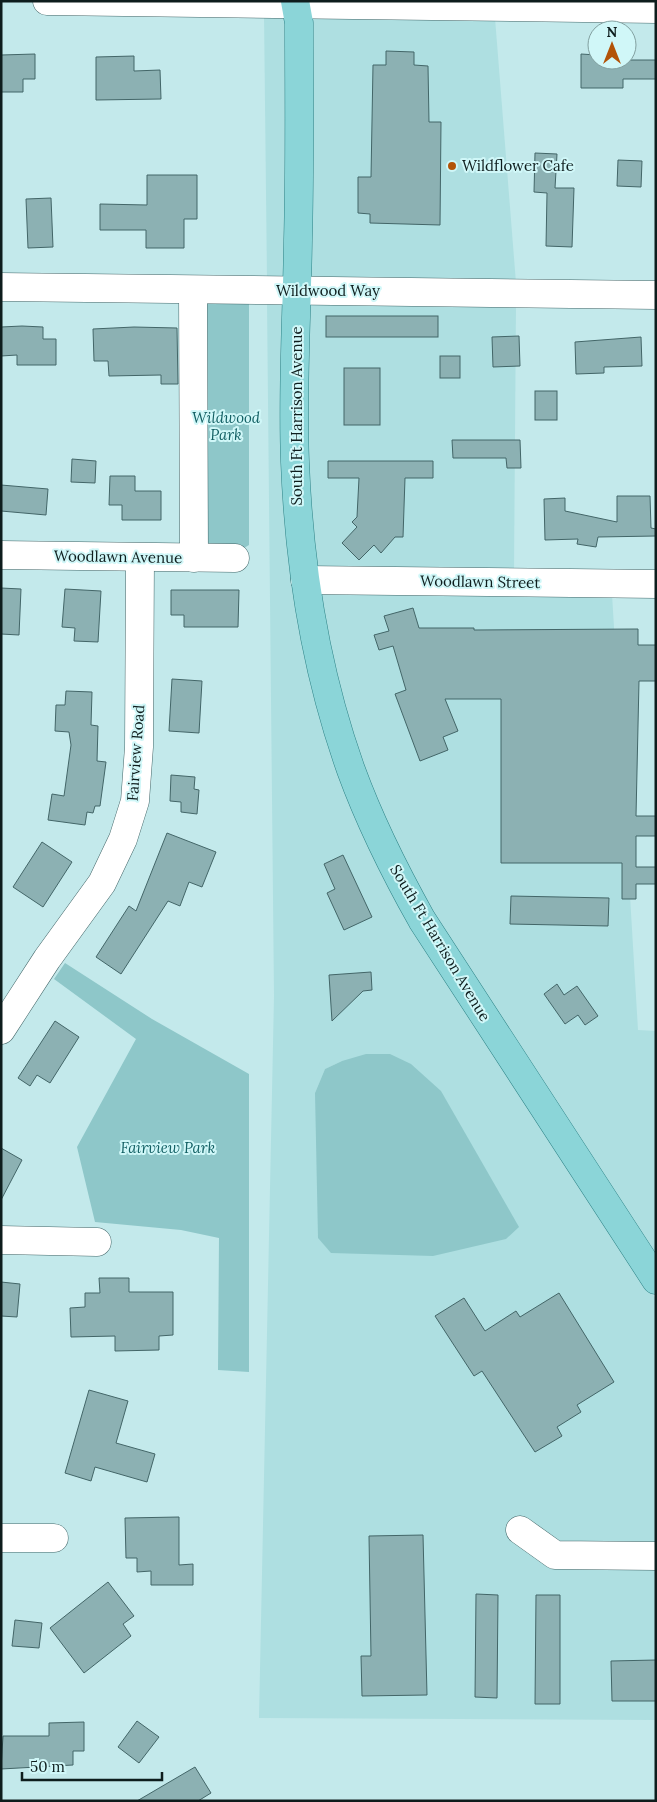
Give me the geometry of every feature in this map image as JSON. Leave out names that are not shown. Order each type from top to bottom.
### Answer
[{"type":"main road","name":"South Ft Harrison Avenue","points":[[296,3],[299,23],[295,460],[305,580],[320,659],[341,738],[351,770],[396,873],[465,987],[656,1280]]},
{"type":"street","points":[[47,1],[656,9]]},
{"type":"street","name":"Wildwood Way","points":[[1,287],[656,295]]},
{"type":"street","points":[[193,290],[194,558]]},
{"type":"street","name":"Woodlawn Avenue","points":[[1,555],[235,558]]},
{"type":"street","name":"Fairview Road","points":[[1,1030],[47,959],[102,883],[123,839],[135,801],[139,747],[140,558]]},
{"type":"street","name":"Woodlawn Street","points":[[305,580],[656,584]]},
{"type":"street","points":[[1,1240],[97,1242]]},
{"type":"street","points":[[520,1530],[555,1555],[656,1556]]},
{"type":"street","points":[[1,1538],[54,1538]]},
{"type":"shaded area","points":[[264,14],[288,15],[287,279],[267,280]]},
{"type":"shaded area","points":[[307,15],[495,18],[516,283],[307,280]]},
{"type":"shaded area","points":[[287,301],[311,661],[463,1002],[656,1299],[656,1545],[558,1544],[518,1515],[507,1533],[656,1567],[656,1720],[259,1718],[274,996],[267,302]],"holes":[[[342,1061],[315,1093],[325,1069]]]},
{"type":"shaded area","points":[[306,301],[516,304],[514,572],[314,569],[308,522]]},
{"type":"shaded area","points":[[317,591],[612,594],[638,1030],[656,1031],[656,1262],[430,913],[379,813],[346,718]]},
{"type":"green space","name":"Wildwood Park","points":[[213,299],[249,299],[249,545],[244,548],[207,548],[206,304]]},
{"type":"green space","name":"Fairview Park","points":[[65,963],[152,1019],[249,1074],[249,1372],[218,1370],[219,1238],[181,1230],[95,1222],[77,1147],[136,1039],[54,979]]},
{"type":"green space","points":[[366,1054],[390,1054],[411,1064],[441,1091],[519,1227],[506,1239],[433,1256],[331,1253],[318,1238],[315,1093],[325,1069],[342,1061]]},
{"type":"building","points":[[386,51],[414,52],[414,65],[428,66],[429,122],[441,122],[440,225],[370,223],[370,214],[358,213],[358,177],[371,177],[373,65],[386,65]]},
{"type":"building","points":[[35,54],[35,79],[23,79],[23,92],[1,92],[1,55]]},
{"type":"building","points":[[581,54],[587,54],[587,70],[637,70],[637,60],[656,60],[656,79],[623,79],[623,88],[581,88]]},
{"type":"building","points":[[134,56],[134,71],[160,70],[161,99],[96,100],[96,57]]},
{"type":"building","points":[[535,153],[557,154],[555,188],[574,188],[572,247],[546,246],[547,193],[534,192]]},
{"type":"building","points":[[618,160],[642,161],[641,187],[617,186]]},
{"type":"building","points":[[147,175],[197,175],[197,219],[184,219],[184,248],[146,248],[146,230],[100,230],[100,204],[147,205]]},
{"type":"building","points":[[51,198],[53,247],[28,248],[26,199]]},
{"type":"building","points":[[326,316],[438,316],[438,337],[326,337]]},
{"type":"building","points":[[1,327],[43,327],[43,339],[56,339],[56,365],[17,365],[17,355],[1,356]]},
{"type":"building","points":[[134,327],[177,328],[178,384],[161,384],[161,375],[109,376],[108,361],[94,361],[93,329]]},
{"type":"building","points":[[519,336],[520,366],[493,367],[492,337]]},
{"type":"building","points":[[641,337],[642,366],[604,367],[604,373],[576,374],[575,342]]},
{"type":"building","points":[[440,356],[460,356],[460,378],[440,378]]},
{"type":"building","points":[[344,368],[380,368],[380,425],[344,425]]},
{"type":"building","points":[[535,391],[557,391],[557,420],[535,420]]},
{"type":"building","points":[[452,440],[520,440],[521,468],[507,468],[506,458],[453,458]]},
{"type":"building","points":[[72,459],[96,461],[95,483],[71,482]]},
{"type":"building","points":[[328,461],[433,461],[433,478],[405,478],[403,537],[395,537],[381,553],[374,545],[359,560],[342,543],[357,527],[352,522],[357,517],[359,478],[328,478]]},
{"type":"building","points":[[110,476],[135,476],[135,491],[161,491],[161,520],[122,520],[122,505],[109,505]]},
{"type":"building","points":[[1,485],[48,489],[46,515],[1,511]]},
{"type":"building","points":[[617,496],[650,496],[651,528],[656,529],[656,536],[598,537],[596,547],[577,544],[578,539],[545,540],[544,499],[565,498],[565,511],[617,522]]},
{"type":"building","points":[[1,588],[21,589],[19,635],[1,634]]},
{"type":"building","points":[[65,589],[101,591],[98,642],[74,641],[75,628],[62,627]]},
{"type":"building","points":[[171,590],[239,590],[238,627],[184,627],[184,615],[171,615]]},
{"type":"building","points":[[413,608],[419,628],[474,628],[474,630],[638,629],[638,645],[656,645],[656,681],[639,681],[636,816],[656,816],[656,836],[636,836],[636,867],[656,867],[656,884],[636,884],[636,899],[622,899],[622,863],[501,863],[501,699],[445,699],[458,731],[443,737],[448,750],[420,761],[395,694],[406,690],[393,646],[379,650],[374,635],[389,631],[384,616]]},
{"type":"building","points":[[172,679],[202,681],[199,733],[169,731]]},
{"type":"building","points":[[66,691],[92,692],[91,725],[98,726],[97,761],[106,762],[100,806],[95,806],[93,813],[87,812],[85,825],[48,820],[52,794],[64,796],[71,745],[69,732],[55,731],[56,705],[65,705]]},
{"type":"building","points":[[171,775],[195,777],[194,789],[199,790],[197,814],[181,812],[181,802],[170,801]]},
{"type":"building","points":[[167,833],[216,852],[202,887],[189,882],[180,906],[168,901],[121,974],[96,957],[129,906],[136,911]]},
{"type":"building","points":[[42,842],[72,862],[43,907],[13,887]]},
{"type":"building","points":[[343,855],[372,917],[344,930],[327,893],[335,889],[324,864]]},
{"type":"building","points":[[511,896],[609,898],[608,926],[510,924]]},
{"type":"building","points":[[371,972],[372,990],[363,991],[332,1021],[329,975]]},
{"type":"building","points":[[557,984],[564,995],[577,986],[598,1016],[585,1025],[578,1015],[565,1024],[544,994]]},
{"type":"building","points":[[55,1021],[79,1037],[50,1083],[37,1075],[30,1086],[18,1078]]},
{"type":"building","points":[[1,1148],[22,1160],[1,1200]]},
{"type":"building","points":[[99,1278],[129,1278],[129,1292],[173,1292],[173,1335],[159,1336],[159,1350],[115,1351],[115,1336],[71,1337],[70,1308],[85,1307],[85,1293],[100,1293]]},
{"type":"building","points":[[1,1282],[20,1284],[17,1317],[1,1316]]},
{"type":"building","points":[[559,1293],[614,1382],[577,1405],[581,1412],[557,1427],[562,1436],[535,1452],[482,1371],[474,1376],[435,1316],[464,1298],[485,1331],[516,1311],[520,1317]]},
{"type":"building","points":[[89,1390],[128,1401],[116,1443],[155,1454],[147,1482],[95,1467],[91,1481],[65,1473]]},
{"type":"building","points":[[179,1517],[179,1565],[193,1564],[193,1585],[151,1585],[151,1571],[137,1572],[137,1558],[126,1558],[125,1518]]},
{"type":"building","points":[[423,1535],[427,1695],[362,1696],[361,1656],[371,1656],[369,1536]]},
{"type":"building","points":[[108,1582],[134,1616],[123,1624],[131,1636],[84,1673],[50,1628]]},
{"type":"building","points":[[476,1594],[498,1595],[497,1698],[475,1697]]},
{"type":"building","points":[[536,1595],[560,1595],[560,1704],[535,1704]]},
{"type":"building","points":[[15,1620],[42,1623],[39,1648],[12,1646]]},
{"type":"building","points":[[656,1660],[656,1701],[612,1701],[611,1661]]},
{"type":"building","points":[[137,1721],[159,1737],[139,1763],[118,1747]]},
{"type":"building","points":[[84,1722],[84,1751],[73,1751],[73,1765],[1,1769],[3,1736],[49,1736],[49,1723]]},
{"type":"building","points":[[195,1767],[211,1793],[198,1801],[137,1801]]},
{"type":"place","name":"Wildflower Cafe","points":[[452,166]]}]
